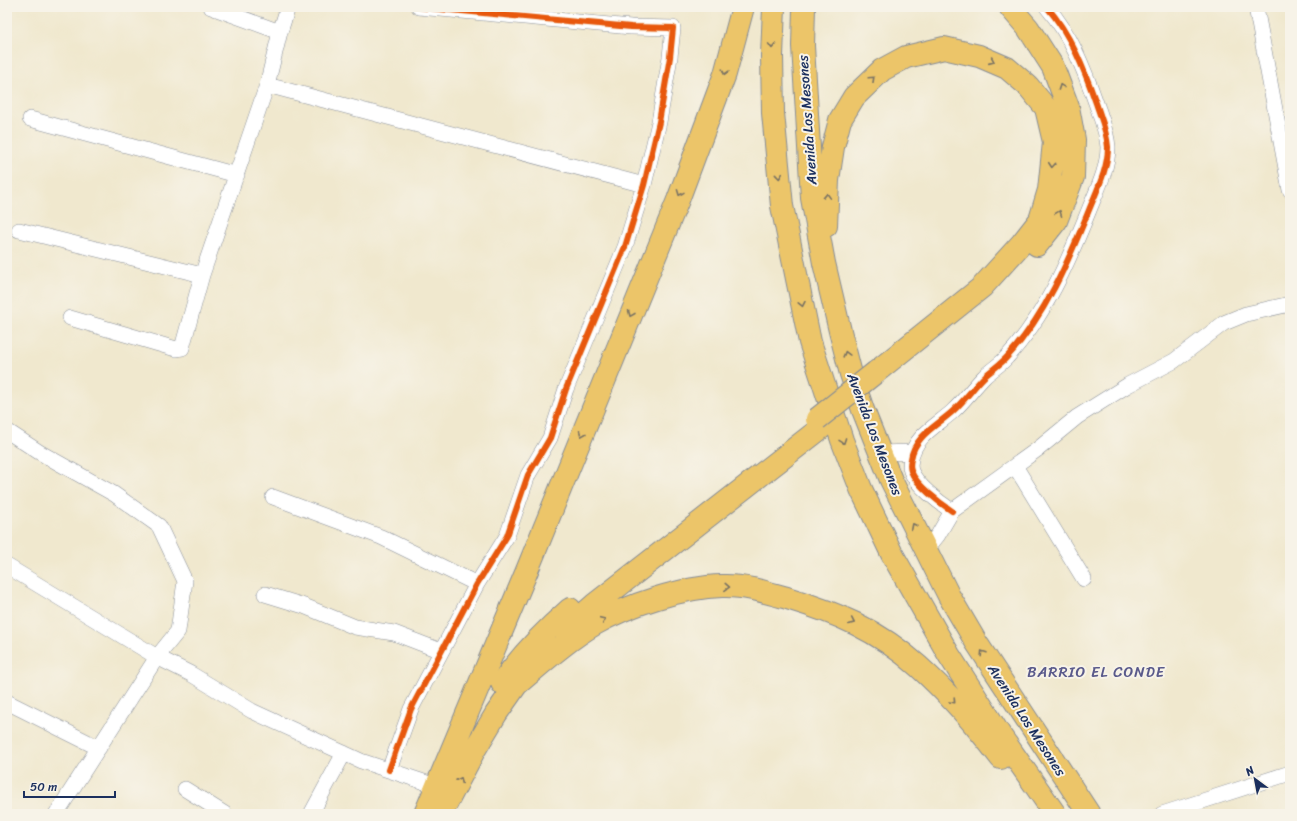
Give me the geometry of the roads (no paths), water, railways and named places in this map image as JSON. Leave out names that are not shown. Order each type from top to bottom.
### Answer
[{"type":"highway","points":[[425,814],[526,573],[678,200],[725,74],[743,7]]},
{"type":"highway","name":"Avenida Los Mesones","points":[[774,7],[772,56],[773,113],[782,206],[810,342],[842,440],[861,489],[892,554],[949,655],[1000,735],[1055,814]]},
{"type":"highway","name":"Avenida Los Mesones","points":[[804,7],[803,46],[812,198],[824,263],[851,374],[891,480],[949,596],[976,642],[1089,814]]},
{"type":"highway","points":[[441,814],[475,749],[535,658],[594,605],[819,423],[878,377],[999,290],[1056,221],[1073,177],[1074,140],[1068,107],[1054,67],[1028,28],[1010,7]]},
{"type":"highway","points":[[824,263],[828,180],[833,147],[840,120],[854,97],[882,70],[906,57],[944,48],[979,56],[1007,68],[1028,86],[1046,108],[1054,142],[1049,190],[1040,220],[1022,243],[982,287],[878,377]]},
{"type":"highway","points":[[436,786],[478,717],[512,668],[537,639],[569,610],[763,462],[819,423]]},
{"type":"highway","points":[[516,685],[558,649],[595,624],[627,609],[684,591],[706,587],[723,586],[765,592],[824,610],[863,627],[918,666],[966,715],[1048,814]]},
{"type":"street","points":[[211,7],[280,32]]},
{"type":"street","points":[[70,318],[176,349],[182,348],[202,275],[267,85],[280,32],[288,7]]},
{"type":"street","points":[[389,770],[411,709],[477,584],[507,536],[528,475],[550,438],[566,389],[625,247],[644,185],[659,122],[674,28],[631,27],[419,7]]},
{"type":"street","points":[[952,511],[930,494],[914,476],[910,465],[912,452],[920,439],[926,433],[953,411],[984,377],[1007,357],[1042,310],[1066,266],[1105,168],[1108,147],[1105,130],[1088,79],[1062,27],[1047,7]]},
{"type":"street","points":[[1256,7],[1290,190]]},
{"type":"street","points":[[267,85],[644,185]]},
{"type":"street","points":[[30,119],[237,176]]},
{"type":"street","points":[[19,230],[202,275]]},
{"type":"street","points":[[926,550],[938,535],[952,511],[1038,450],[1077,417],[1128,385],[1174,361],[1224,324],[1246,314],[1290,304]]},
{"type":"street","points":[[7,431],[39,452],[114,494],[159,526],[185,582],[178,631],[157,657],[56,814]]},
{"type":"street","points":[[880,453],[912,452]]},
{"type":"street","points":[[1015,466],[1084,579]]},
{"type":"street","points":[[272,497],[381,537],[477,584]]},
{"type":"street","points":[[7,566],[157,657],[191,674],[252,711],[361,761],[436,786]]},
{"type":"street","points":[[265,594],[304,606],[355,627],[394,633],[441,651]]},
{"type":"street","points":[[7,702],[98,748]]},
{"type":"street","points":[[311,814],[344,753]]},
{"type":"street","points":[[1162,814],[1290,773]]},
{"type":"street","points":[[185,789],[225,814]]},
{"type":"district","name":"BARRIO EL CONDE","points":[[1096,672]]}]
